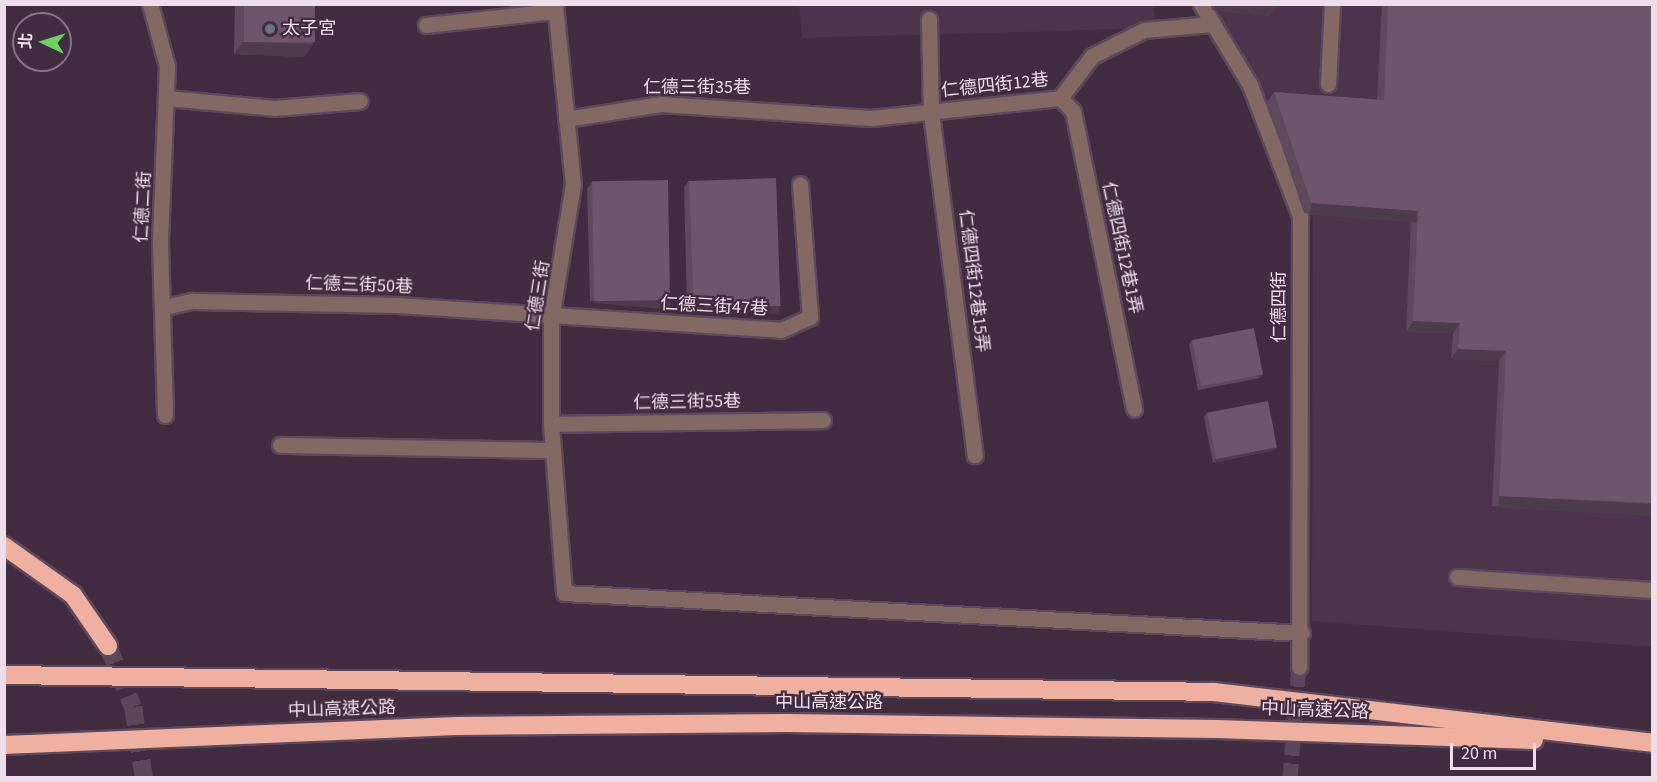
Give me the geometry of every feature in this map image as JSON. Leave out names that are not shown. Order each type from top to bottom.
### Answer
[{"type":"highway","points":[[4,546],[73,595],[108,646]]},
{"type":"highway","points":[[4,675],[1214,692],[1653,744]]},
{"type":"highway","name":"中山高速公路","points":[[4,746],[456,726],[787,723],[1217,729],[1653,744]]},
{"type":"street","name":"仁德二街","points":[[150,4],[167,66],[160,244],[165,307],[165,415]]},
{"type":"street","name":"仁德四街","points":[[1201,4],[1250,85],[1300,216],[1302,633],[1299,667]]},
{"type":"street","points":[[1328,84],[1332,4]]},
{"type":"street","points":[[426,25],[555,8]]},
{"type":"street","name":"仁德三街","points":[[555,8],[573,184],[551,318],[552,450],[564,593],[1302,633]]},
{"type":"street","name":"仁德四街12巷15弄","points":[[929,19],[931,113],[975,455]]},
{"type":"street","name":"仁德四街12巷","points":[[792,111],[825,117],[931,113],[1060,98],[1092,56],[1144,30],[1211,24]]},
{"type":"street","name":"仁德四街12巷1弄","points":[[1060,98],[1073,111],[1134,410]]},
{"type":"street","points":[[167,99],[274,108],[360,101]]},
{"type":"street","name":"仁德三街35巷","points":[[566,118],[661,104],[792,111]]},
{"type":"street","name":"仁德三街47巷","points":[[551,318],[781,330],[810,317],[800,184]]},
{"type":"street","name":"仁德三街50巷","points":[[165,307],[192,301],[397,305],[551,318]]},
{"type":"street","name":"仁德三街55巷","points":[[551,424],[823,420]]},
{"type":"street","points":[[280,445],[552,450]]},
{"type":"street","points":[[1457,577],[1653,590]]},
{"type":"shaded area","points":[[799,5],[1153,5],[1157,28],[802,38]]},
{"type":"shaded area","points":[[1210,5],[1652,5],[1652,647],[1312,621],[1313,214],[1304,213],[1267,102]]},
{"type":"building","name":"太子宮","points":[[244,4],[315,4],[315,42],[244,42]]},
{"type":"building","points":[[1388,4],[1653,4],[1653,503],[1499,496],[1506,351],[1458,349],[1460,323],[1413,321],[1418,211],[1311,203],[1274,92],[1384,100]]},
{"type":"building","points":[[776,178],[780,306],[694,309],[689,181]]},
{"type":"building","points":[[668,180],[670,300],[594,301],[592,181]]},
{"type":"building","points":[[1254,328],[1263,374],[1201,386],[1192,340]]},
{"type":"building","points":[[1268,401],[1277,447],[1216,459],[1207,413]]},
{"type":"tunnel","points":[[108,646],[133,707],[144,778]]},
{"type":"tunnel","points":[[1290,778],[1299,667]]},
{"type":"place","name":"太子宮","points":[[270,29]]}]
